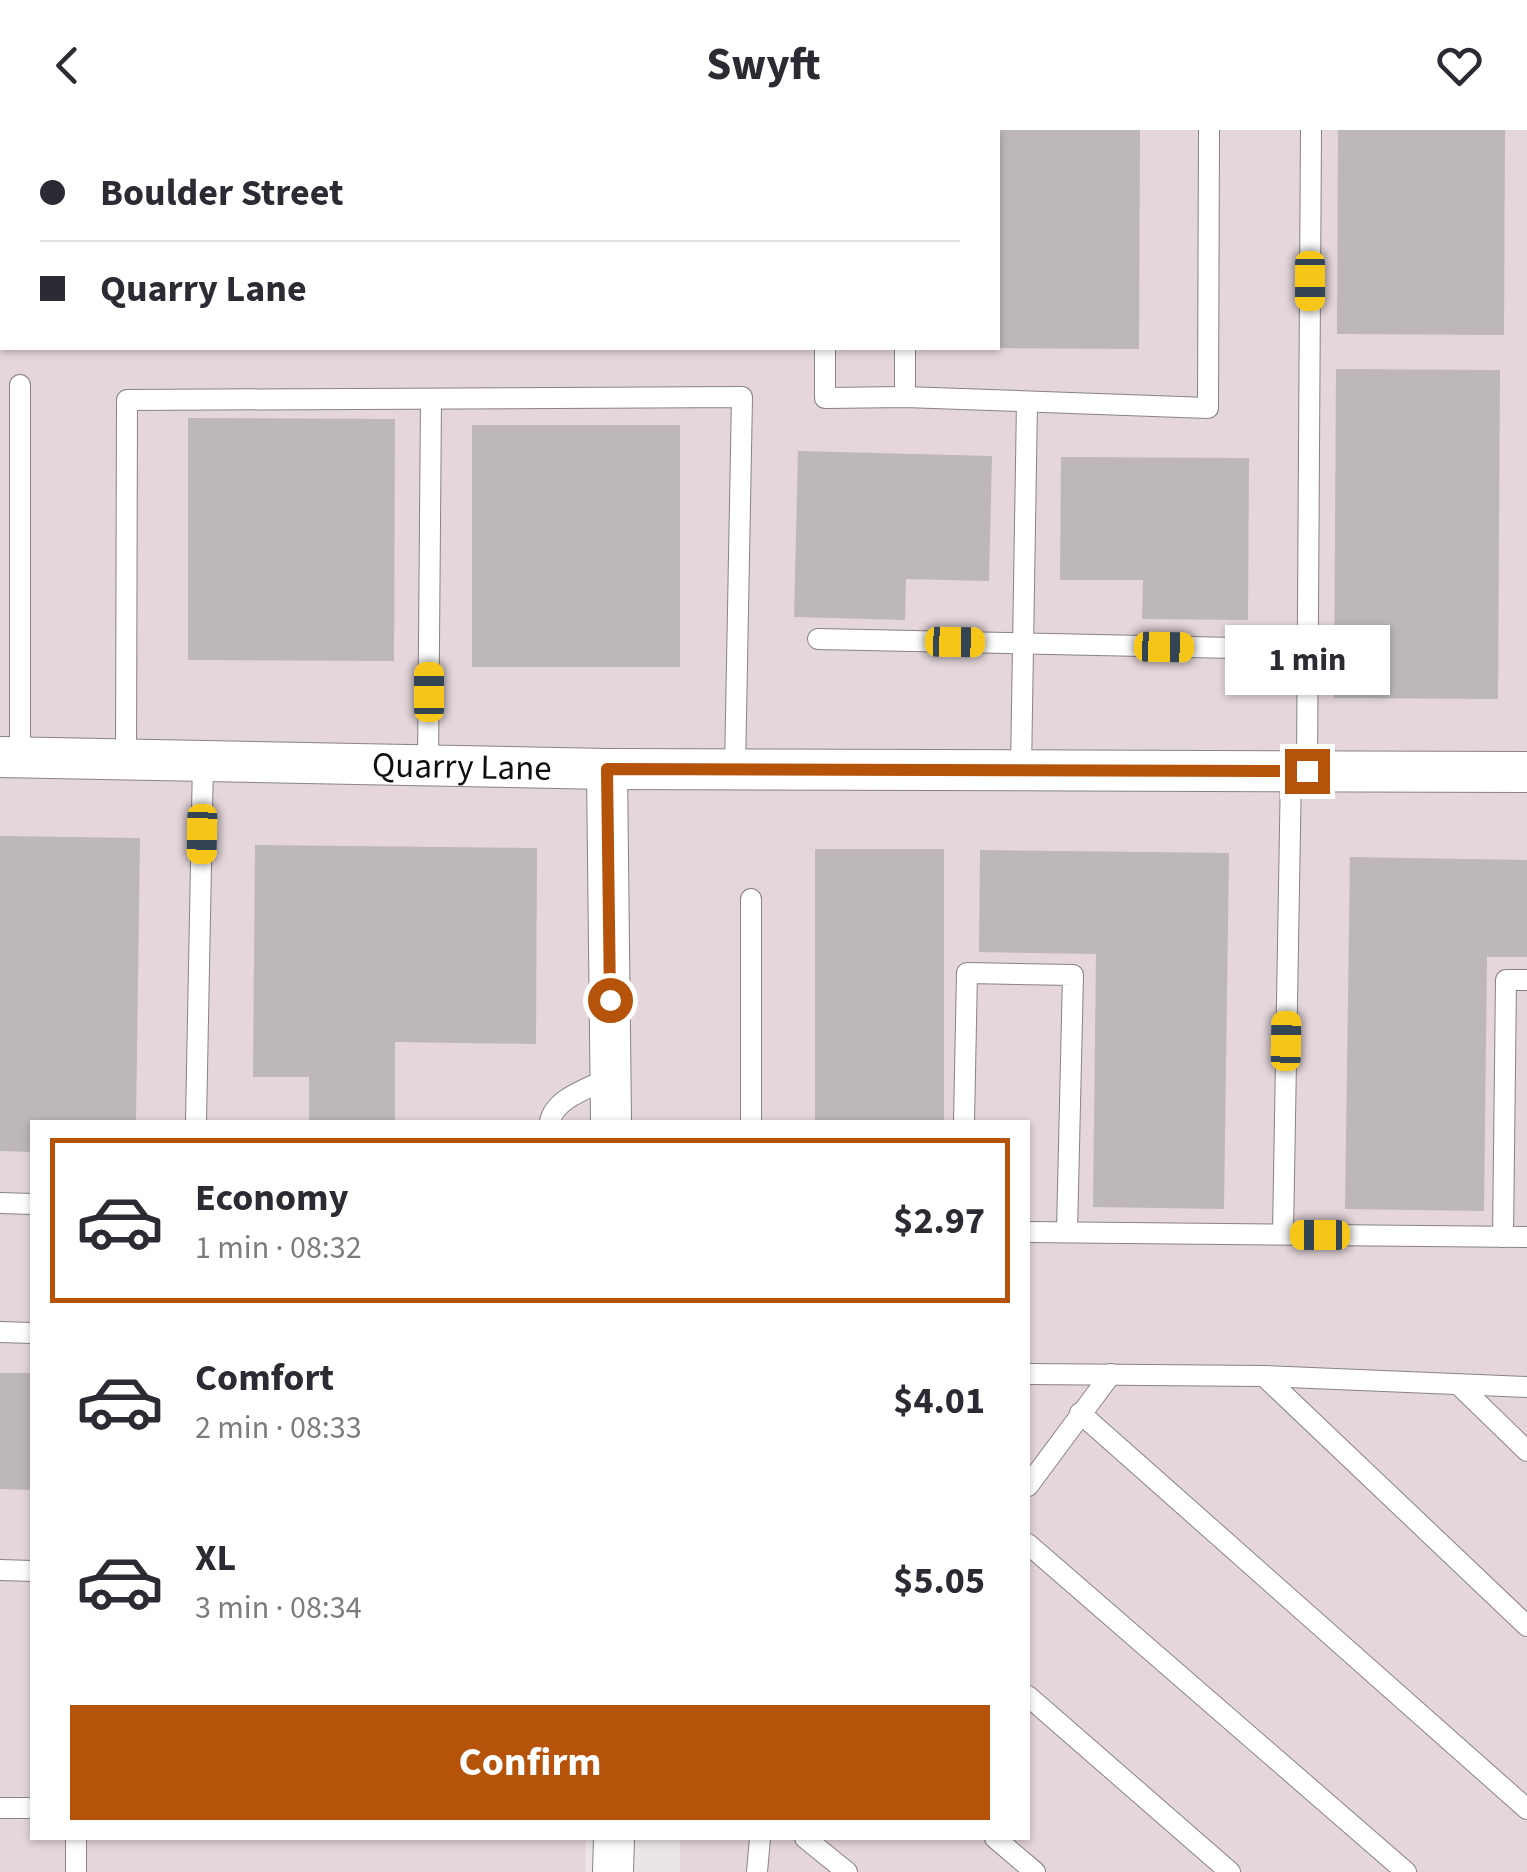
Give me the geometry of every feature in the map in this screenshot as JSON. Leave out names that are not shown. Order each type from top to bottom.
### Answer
[{"type":"street","name":"Quarry Lane","points":[[10,757],[607,769],[1527,772]]},
{"type":"street","points":[[607,769],[611,1120]]},
{"type":"street","points":[[614,1840],[614,1872]]},
{"type":"lane","points":[[825,350],[825,398],[905,397],[1208,408],[1209,130]]},
{"type":"lane","points":[[1283,1234],[1299,771],[1311,130]]},
{"type":"lane","points":[[905,350],[905,397]]},
{"type":"lane","points":[[10,757],[20,385]]},
{"type":"lane","points":[[126,759],[128,400],[742,397],[735,770]]},
{"type":"lane","points":[[428,765],[431,399]]},
{"type":"lane","points":[[1021,770],[1027,402]]},
{"type":"lane","points":[[818,639],[1234,648]]},
{"type":"lane","points":[[196,1120],[203,761]]},
{"type":"lane","points":[[750,1120],[752,899]]},
{"type":"lane","points":[[964,1120],[967,973],[1072,974],[1067,1232]]},
{"type":"lane","points":[[1502,1237],[1506,980],[1527,980]]},
{"type":"lane","points":[[550,1120],[560,1103],[611,1078]]},
{"type":"lane","points":[[0,1204],[30,1204]]},
{"type":"lane","points":[[1030,1232],[1527,1237]]},
{"type":"lane","points":[[0,1332],[30,1333]]},
{"type":"lane","points":[[1030,1374],[1264,1376],[1527,1387]]},
{"type":"lane","points":[[1030,1483],[1111,1374]]},
{"type":"lane","points":[[1264,1376],[1527,1626]]},
{"type":"lane","points":[[1459,1386],[1527,1451]]},
{"type":"lane","points":[[1080,1413],[1527,1809]]},
{"type":"lane","points":[[1030,1546],[1406,1872]]},
{"type":"lane","points":[[0,1570],[30,1571]]},
{"type":"lane","points":[[1030,1698],[1230,1872]]},
{"type":"lane","points":[[0,1808],[30,1808]]},
{"type":"lane","points":[[76,1840],[76,1872]]},
{"type":"lane","points":[[757,1872],[760,1840]]},
{"type":"lane","points":[[808,1840],[848,1872]]},
{"type":"lane","points":[[996,1840],[1035,1872]]},
{"type":"shaded area","points":[[1000,130],[1527,130],[1527,1872],[680,1872],[680,1840],[1030,1840],[1030,1120],[30,1120],[30,1840],[586,1840],[585,1872],[0,1872],[0,350],[1000,350]]},
{"type":"building","points":[[1000,130],[1140,130],[1139,349],[1000,348]]},
{"type":"building","points":[[1338,130],[1505,130],[1504,335],[1337,334]]},
{"type":"building","points":[[1336,369],[1500,370],[1498,699],[1334,698]]},
{"type":"building","points":[[188,418],[395,419],[394,661],[188,660]]},
{"type":"building","points":[[472,425],[680,425],[680,667],[472,667]]},
{"type":"building","points":[[798,451],[992,456],[989,581],[906,579],[905,620],[794,617]]},
{"type":"building","points":[[1061,457],[1249,458],[1248,620],[1142,619],[1143,580],[1060,580]]},
{"type":"building","points":[[0,836],[140,838],[136,1120],[30,1120],[30,1152],[0,1151]]},
{"type":"building","points":[[255,845],[537,848],[536,1044],[395,1042],[395,1120],[309,1120],[309,1077],[253,1077]]},
{"type":"building","points":[[815,849],[944,849],[944,1120],[815,1120]]},
{"type":"building","points":[[980,850],[1229,853],[1224,1209],[1093,1207],[1096,954],[979,952]]},
{"type":"building","points":[[1350,857],[1527,860],[1527,957],[1487,957],[1484,1211],[1345,1209]]},
{"type":"building","points":[[0,1373],[30,1373],[30,1490],[0,1489]]},
{"type":"route","points":[[610,1000],[607,769],[1307,771]]}]
